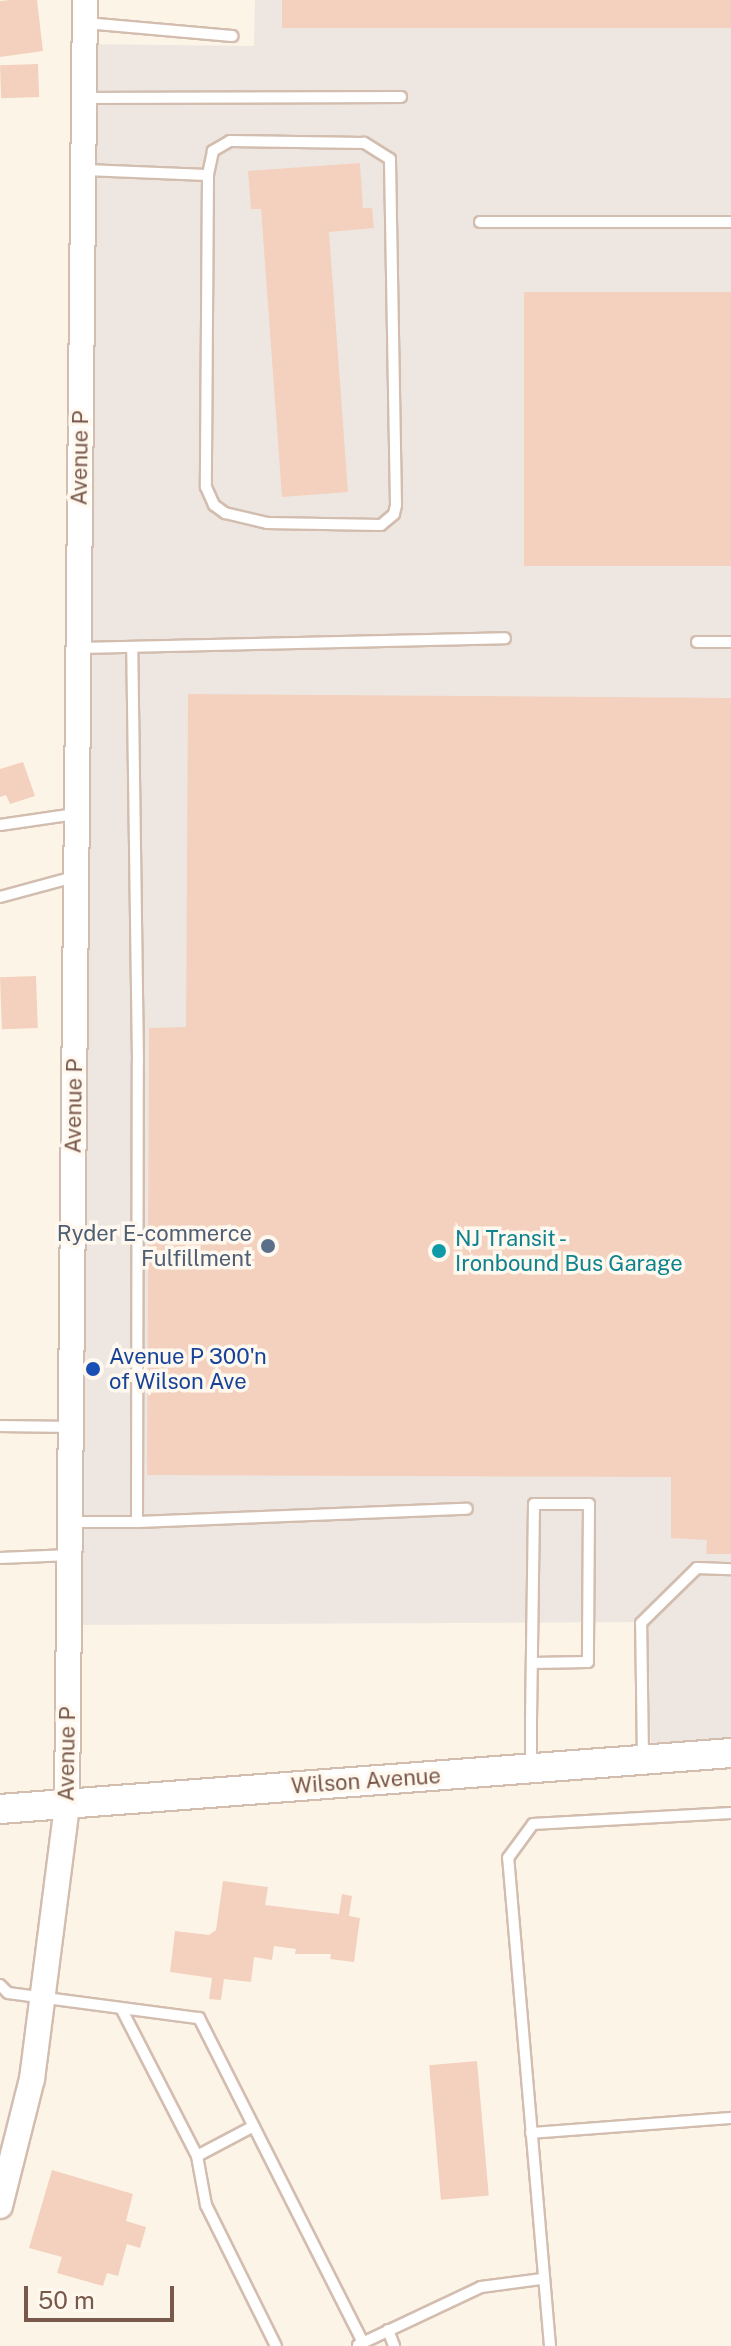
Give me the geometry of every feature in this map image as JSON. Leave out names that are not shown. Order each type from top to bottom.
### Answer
[{"type":"main road","name":"Wilson Avenue","points":[[0,1809],[731,1753]]},
{"type":"street","name":"Avenue P","points":[[0,2206],[32,2079],[45,1999],[67,1804],[85,12]]},
{"type":"lane","points":[[85,12],[232,36]]},
{"type":"lane","points":[[84,98],[401,97]]},
{"type":"lane","points":[[230,141],[364,143],[390,159],[396,505],[381,525],[267,523],[225,513],[208,496],[208,175],[213,151],[230,141]]},
{"type":"lane","points":[[83,170],[208,175]]},
{"type":"lane","points":[[480,222],[731,222]]},
{"type":"lane","points":[[78,648],[505,638]]},
{"type":"lane","points":[[697,642],[731,642]]},
{"type":"lane","points":[[132,647],[138,1062],[137,1522]]},
{"type":"lane","points":[[0,825],[77,814]]},
{"type":"lane","points":[[0,897],[76,876]]},
{"type":"lane","points":[[0,1426],[71,1427]]},
{"type":"lane","points":[[531,1769],[532,1663],[534,1504],[589,1504],[588,1662],[532,1663]]},
{"type":"lane","points":[[70,1522],[467,1509]]},
{"type":"lane","points":[[0,1558],[70,1555]]},
{"type":"lane","points":[[643,1760],[641,1623],[697,1568],[731,1569]]},
{"type":"lane","points":[[550,2346],[508,1858],[520,1837],[533,1824],[731,1813]]},
{"type":"lane","points":[[3,1992],[199,2018],[360,2344],[481,2287],[542,2279]]},
{"type":"lane","points":[[121,2008],[197,2156],[206,2205],[276,2346]]},
{"type":"lane","points":[[531,2133],[731,2118]]},
{"type":"lane","points":[[197,2156],[254,2126]]},
{"type":"lane","points":[[388,2330],[394,2346]]},
{"type":"shaded area","points":[[255,0],[731,0],[731,1751],[651,1759],[648,1622],[69,1625],[81,44],[254,46]]},
{"type":"building","points":[[37,0],[43,51],[0,57],[0,1]]},
{"type":"building","points":[[282,0],[731,0],[731,28],[282,28]]},
{"type":"building","points":[[38,64],[39,97],[1,98],[0,65]]},
{"type":"building","points":[[360,163],[363,208],[372,208],[374,228],[329,232],[348,492],[282,497],[261,209],[251,209],[248,171]]},
{"type":"building","points":[[524,292],[731,292],[731,566],[524,566]]},
{"type":"building","name":"NJ Transit - Ironbound Bus Garage","points":[[188,694],[731,698],[731,1554],[706,1554],[707,1540],[671,1538],[671,1477],[147,1475],[149,1028],[186,1027]]},
{"type":"building","points":[[23,762],[35,796],[10,804],[6,795],[0,797],[0,769]]},
{"type":"building","points":[[36,976],[38,1028],[2,1029],[0,977]]},
{"type":"building","points":[[223,1881],[268,1887],[265,1905],[339,1914],[342,1894],[352,1896],[349,1916],[360,1918],[354,1962],[330,1959],[331,1954],[295,1954],[296,1949],[274,1946],[272,1960],[254,1957],[251,1982],[224,1979],[221,2000],[209,1999],[212,1978],[170,1972],[175,1931],[209,1935],[216,1930]]},
{"type":"building","points":[[477,2061],[489,2195],[441,2200],[429,2065]]},
{"type":"building","points":[[52,2170],[133,2194],[126,2221],[146,2227],[140,2248],[127,2244],[118,2276],[107,2273],[103,2286],[57,2273],[62,2257],[29,2248]]},
{"type":"place","name":"Ryder E-commerce Fulfillment","points":[[268,1246]]},
{"type":"place","name":"NJ Transit - Ironbound Bus Garage","points":[[439,1251]]},
{"type":"place","name":"Avenue P 300'n of Wilson Ave","points":[[93,1369]]}]
